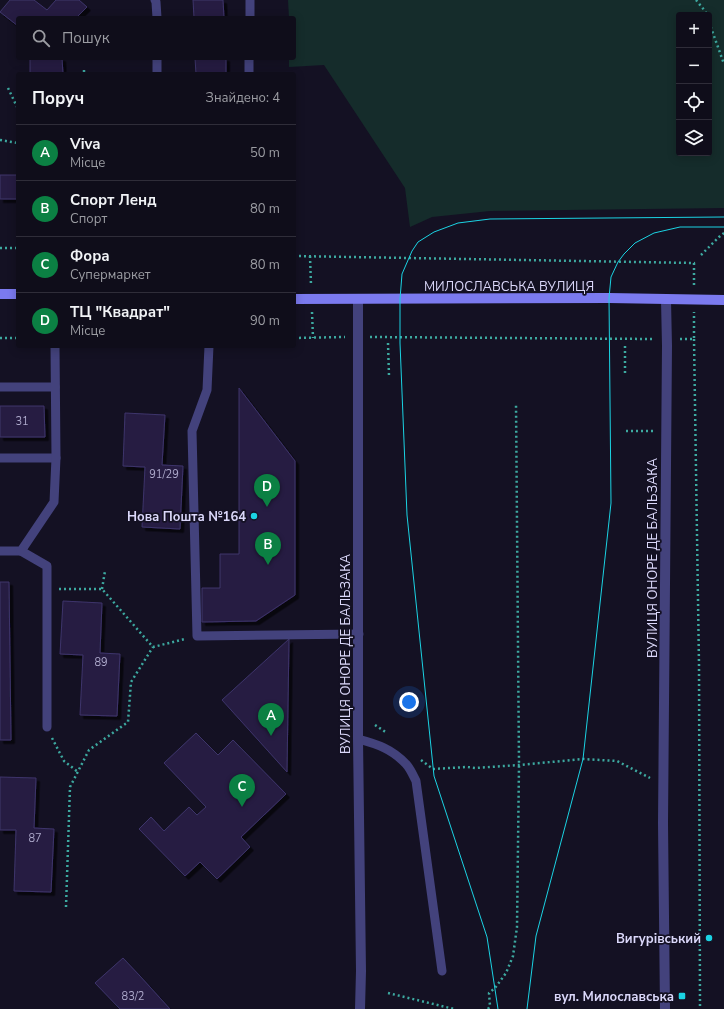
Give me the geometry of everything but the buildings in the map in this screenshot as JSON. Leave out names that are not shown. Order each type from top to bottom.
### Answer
[{"type":"main road","points":[[0,294],[16,294]]},
{"type":"main road","name":"МИЛОСЛАВСЬКА ВУЛИЦЯ","points":[[296,299],[609,298],[724,300]]},
{"type":"street","name":"ВУЛИЦЯ ОНОРЕ ДЕ БАЛЬЗАКА","points":[[358,300],[358,739],[361,971],[360,1009]]},
{"type":"street","name":"ВУЛИЦЯ ОНОРЕ ДЕ БАЛЬЗАКА","points":[[665,1009],[663,784],[667,346],[666,300]]},
{"type":"lane","points":[[155,0],[156,16]]},
{"type":"lane","points":[[250,0],[250,16]]},
{"type":"lane","points":[[157,60],[157,72]]},
{"type":"lane","points":[[249,60],[249,72]]},
{"type":"lane","points":[[21,551],[54,502],[56,458],[55,348]]},
{"type":"lane","points":[[209,348],[207,390],[192,431],[197,636],[359,634]]},
{"type":"lane","points":[[0,387],[55,387]]},
{"type":"lane","points":[[0,458],[56,458]]},
{"type":"lane","points":[[0,551],[21,551],[47,566],[47,726]]},
{"type":"lane","points":[[358,739],[375,743],[391,750],[407,765],[416,781],[442,971]]},
{"type":"path","points":[[696,0],[706,12]]},
{"type":"path","points":[[712,30],[724,64]]},
{"type":"path","points":[[8,88],[16,105]]},
{"type":"path","points":[[0,140],[16,143]]},
{"type":"path","points":[[701,256],[724,233]]},
{"type":"path","points":[[0,248],[16,248]]},
{"type":"path","points":[[0,338],[16,338]]},
{"type":"path","points":[[694,339],[699,665],[700,1009]]},
{"type":"path","points":[[388,343],[390,376]]},
{"type":"path","points":[[625,346],[625,373]]},
{"type":"path","points":[[488,1009],[490,1006],[489,993],[506,974],[513,956],[517,928],[519,765],[516,403]]},
{"type":"path","points":[[626,431],[666,430]]},
{"type":"path","points":[[102,590],[105,571]]},
{"type":"path","points":[[47,589],[102,590],[153,647]]},
{"type":"path","points":[[66,907],[70,787],[89,750],[128,722],[131,682],[153,647],[197,636]]},
{"type":"path","points":[[375,725],[387,734]]},
{"type":"path","points":[[47,726],[64,761],[78,772]]},
{"type":"path","points":[[416,756],[433,770],[519,765],[583,759],[617,761],[663,784]]},
{"type":"path","points":[[388,993],[454,1009]]},
{"type":"green space","points":[[288,0],[724,0],[724,208],[490,211],[432,217],[410,227],[405,188],[324,65],[289,67],[289,60],[296,60],[296,16],[289,16]]},
{"type":"tram line","points":[[498,1009],[487,937],[434,776],[407,515],[400,343],[400,299],[402,274],[412,251],[418,242],[434,232],[458,223],[490,219],[724,217]]},
{"type":"tram line","points":[[527,1009],[536,936],[583,759],[611,503],[609,298],[611,277],[618,262],[624,254],[635,243],[654,233],[680,227],[724,227]]},
{"type":"place","name":"ТЦ \"Квадрат\"","points":[[267,507]]},
{"type":"place","name":"Нова Пошта №164","points":[[254,516]]},
{"type":"place","name":"Спорт Ленд","points":[[268,565]]},
{"type":"place","name":"Viva","points":[[271,736]]},
{"type":"place","name":"Фора","points":[[242,807]]},
{"type":"place","name":"Вигурівський","points":[[709,938]]},
{"type":"place","name":"вул. Милославська","points":[[682,996]]}]
